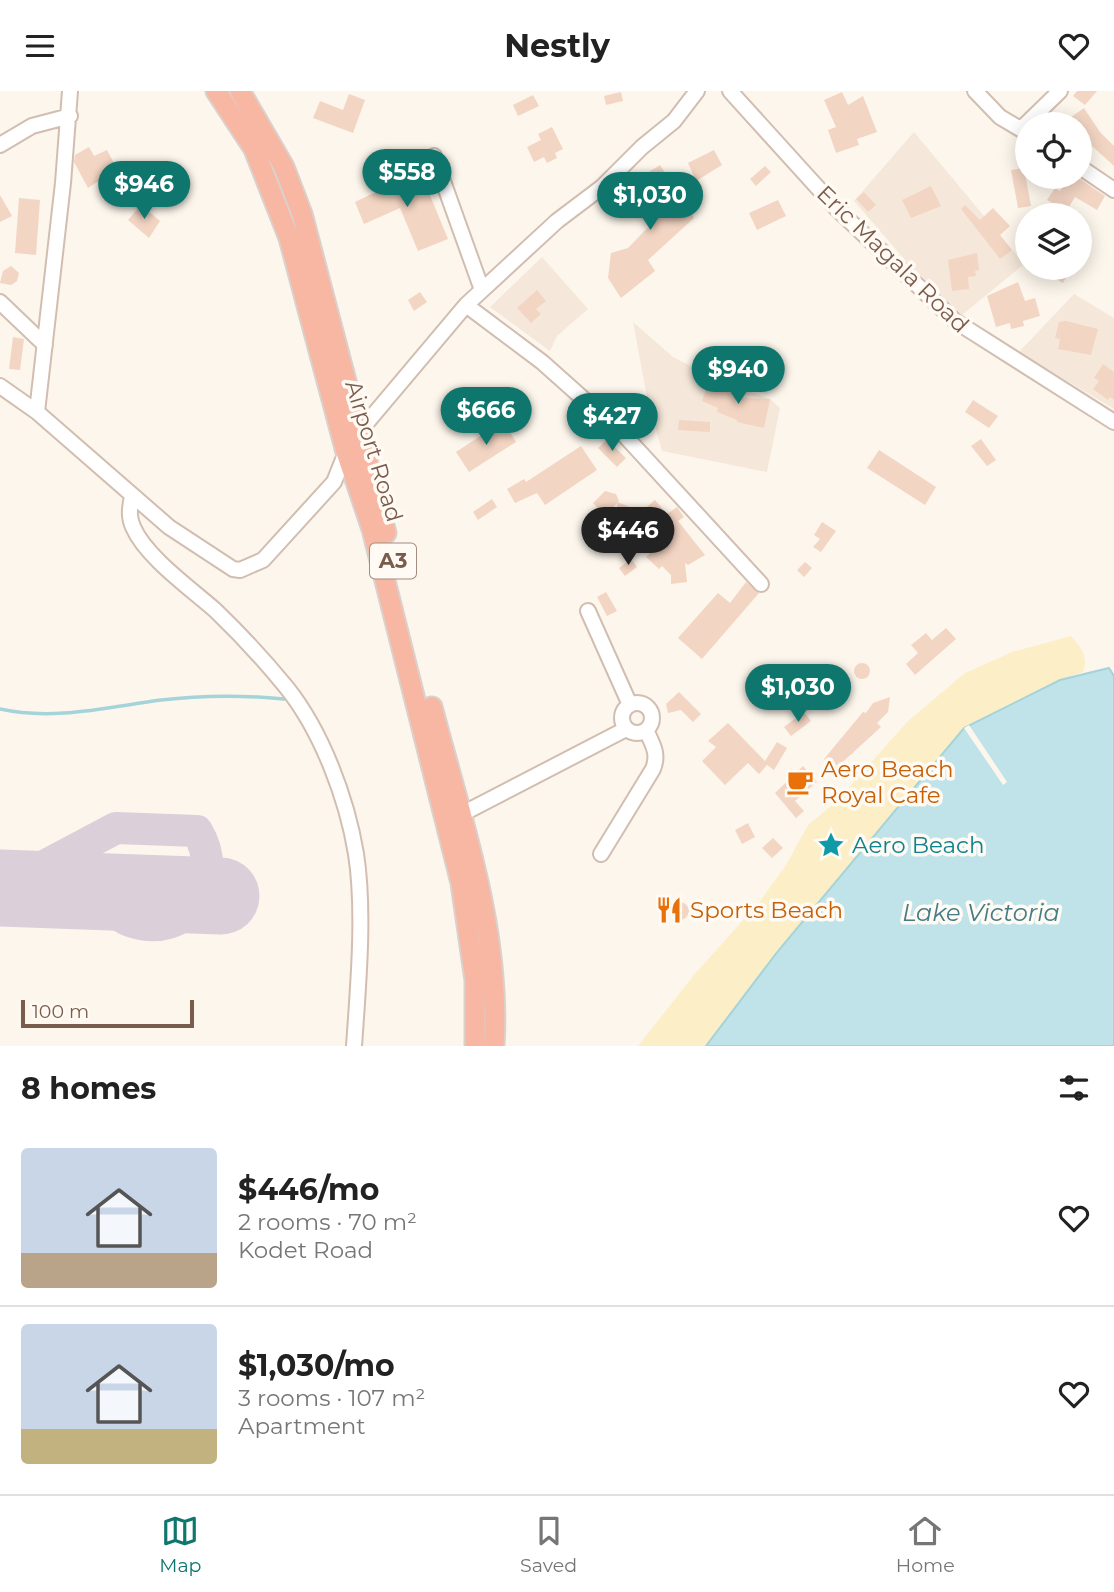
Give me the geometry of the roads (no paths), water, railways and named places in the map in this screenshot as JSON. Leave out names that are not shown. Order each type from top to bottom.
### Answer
[{"type":"highway","name":"Airport Road","points":[[216,91],[254,149],[289,238],[346,452],[372,529],[456,856],[475,979],[475,1046]]},
{"type":"highway","name":"Airport Road","points":[[240,91],[278,155],[302,214],[460,815],[491,949],[494,1046]]},
{"type":"street","points":[[37,412],[70,116],[70,91]]},
{"type":"street","points":[[0,386],[37,412],[169,527],[240,570],[263,560],[334,482],[346,452],[359,432],[466,305],[557,221],[602,187],[642,147],[674,121],[697,91]]},
{"type":"street","name":"Eric Magala Road","points":[[730,91],[837,209],[955,321],[1114,422]]},
{"type":"street","points":[[975,91],[1000,117],[1015,126]]},
{"type":"street","points":[[1041,112],[1060,91]]},
{"type":"street","points":[[0,145],[32,126],[70,116]]},
{"type":"street","points":[[434,156],[482,290]]},
{"type":"street","points":[[1092,175],[1114,190]]},
{"type":"street","points":[[0,302],[46,345]]},
{"type":"street","points":[[466,305],[542,362],[625,436],[761,584]]},
{"type":"street","points":[[132,496],[129,512],[133,528],[151,551],[265,663],[289,691],[323,753],[338,791],[356,855],[358,899],[354,1046]]},
{"type":"street","points":[[588,611],[630,705]]},
{"type":"street","points":[[643,704],[651,711],[652,722],[646,730],[633,733],[626,729],[622,718],[630,705],[643,704]]},
{"type":"street","points":[[460,815],[626,729]]},
{"type":"street","points":[[601,854],[657,759],[646,730]]},
{"type":"water","name":"Lake Victoria","points":[[1109,668],[1114,676],[1114,1046],[706,1046],[778,951],[964,728],[1060,680]]},
{"type":"waterway","points":[[0,709],[40,714],[192,697],[284,699]]},
{"type":"place","name":"Aero Beach Royal Cafe","points":[[800,782]]},
{"type":"place","name":"Aero Beach","points":[[831,845]]},
{"type":"place","name":"Sports Beach","points":[[669,910]]}]
